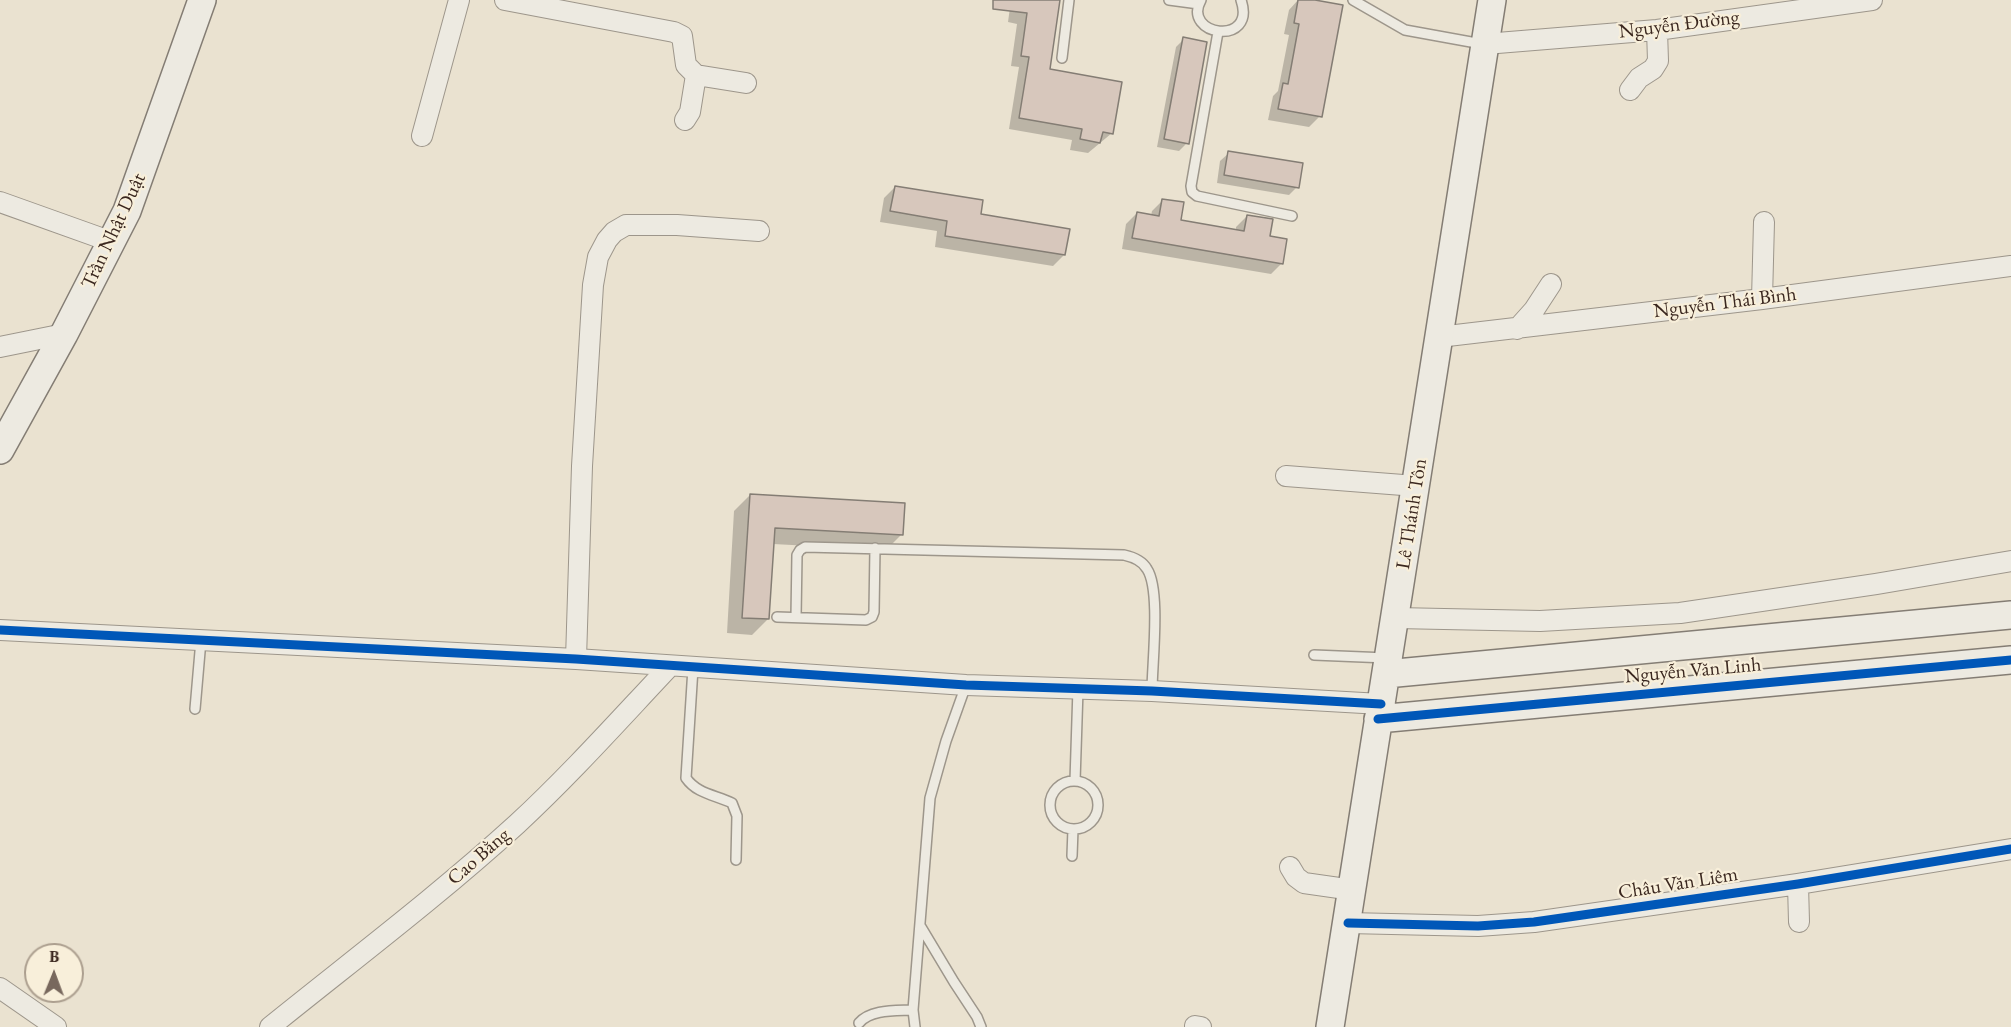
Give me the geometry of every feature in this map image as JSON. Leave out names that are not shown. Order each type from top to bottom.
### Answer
[{"type":"street","name":"Trần Nhật Duật","points":[[0,450],[64,334],[127,211],[202,0]]},
{"type":"street","points":[[422,136],[459,0]]},
{"type":"street","points":[[505,0],[679,34],[682,36],[686,65],[696,75],[746,83]]},
{"type":"street","name":"Lê Thánh Tôn","points":[[1330,1027],[1492,0]]},
{"type":"street","name":"Nguyễn Đường","points":[[1485,44],[1658,30],[1872,0]]},
{"type":"street","points":[[1630,90],[1639,78],[1653,69],[1658,61],[1658,30]]},
{"type":"street","points":[[685,120],[690,112],[696,75]]},
{"type":"street","points":[[0,202],[112,242]]},
{"type":"street","points":[[1762,299],[1764,222]]},
{"type":"street","points":[[576,659],[582,466],[593,285],[598,257],[606,240],[626,225],[677,225],[759,231]]},
{"type":"street","name":"Nguyễn Thái Bình","points":[[1439,337],[1762,299],[2011,266]]},
{"type":"street","points":[[1517,329],[1534,310],[1551,284]]},
{"type":"street","points":[[0,347],[64,334]]},
{"type":"street","points":[[1286,476],[1416,486]]},
{"type":"street","points":[[1396,618],[1540,621],[1680,613],[2011,561]]},
{"type":"street","name":"Nguyễn Văn Linh","points":[[1387,666],[2011,615]]},
{"type":"street","points":[[0,630],[576,659],[966,685],[1152,692],[1380,711]]},
{"type":"street","name":"Nguyễn Văn Linh","points":[[1380,711],[2011,660]]},
{"type":"street","name":"Cao Bằng","points":[[270,1027],[443,888],[516,825],[556,787],[670,666]]},
{"type":"street","name":"Châu Văn Liêm","points":[[1348,923],[1478,926],[1534,922],[1798,884],[2011,849]]},
{"type":"street","points":[[1290,867],[1296,877],[1304,883],[1353,890]]},
{"type":"street","points":[[1798,884],[1799,922]]},
{"type":"street","points":[[0,988],[56,1027]]},
{"type":"lane","points":[[1062,58],[1069,0]]},
{"type":"lane","points":[[1169,0],[1200,2],[1198,12],[1201,21],[1208,28],[1218,32],[1228,31],[1237,26],[1244,7],[1241,0]]},
{"type":"lane","points":[[1353,0],[1405,30],[1485,44]]},
{"type":"lane","points":[[1218,32],[1191,186],[1192,192],[1197,196],[1292,216]]},
{"type":"lane","points":[[796,617],[797,555],[805,547],[1124,555],[1137,558],[1147,567],[1152,579],[1154,604],[1152,692]]},
{"type":"lane","points":[[777,617],[866,620],[872,617],[875,548]]},
{"type":"lane","points":[[195,709],[201,640]]},
{"type":"lane","points":[[1314,655],[1387,666]]},
{"type":"lane","points":[[693,668],[686,778],[691,785],[705,794],[732,803],[736,816],[736,860]]},
{"type":"lane","points":[[915,1027],[914,1010],[930,798],[946,741],[966,685]]},
{"type":"lane","points":[[1075,781],[1078,689]]},
{"type":"lane","points":[[1075,781],[1084,783],[1092,789],[1097,796],[1098,806],[1096,815],[1090,823],[1082,828],[1073,829],[1064,827],[1056,821],[1051,813],[1050,804],[1052,795],[1058,788],[1065,783],[1075,781]]},
{"type":"lane","points":[[1072,856],[1073,829]]},
{"type":"lane","points":[[921,927],[981,1027]]},
{"type":"lane","points":[[859,1023],[868,1016],[891,1011],[914,1010]]},
{"type":"building","points":[[993,0],[1060,0],[1050,69],[1122,82],[1113,134],[1103,132],[1100,143],[1080,139],[1082,129],[1019,118],[1029,57],[1021,56],[1027,13],[993,9]]},
{"type":"building","points":[[1298,0],[1315,0],[1343,5],[1322,117],[1278,109],[1283,83],[1288,84],[1299,24],[1294,23]]},
{"type":"building","points":[[1183,37],[1207,42],[1189,144],[1164,139]]},
{"type":"building","points":[[1228,151],[1303,163],[1299,188],[1224,175]]},
{"type":"building","points":[[895,186],[983,200],[981,214],[1070,229],[1065,255],[945,236],[947,221],[890,211]]},
{"type":"building","points":[[1162,199],[1184,202],[1181,220],[1244,231],[1247,215],[1273,219],[1270,236],[1287,239],[1283,264],[1132,238],[1137,212],[1159,216]]},
{"type":"building","points":[[750,494],[905,503],[903,535],[775,528],[769,619],[742,618]]},
{"type":"cycle path","points":[[0,630],[576,659],[966,685],[1152,691],[1381,704]]},
{"type":"cycle path","points":[[1378,719],[2011,660]]},
{"type":"cycle path","points":[[1348,923],[1478,926],[1534,922],[1798,884],[2011,849]]}]
